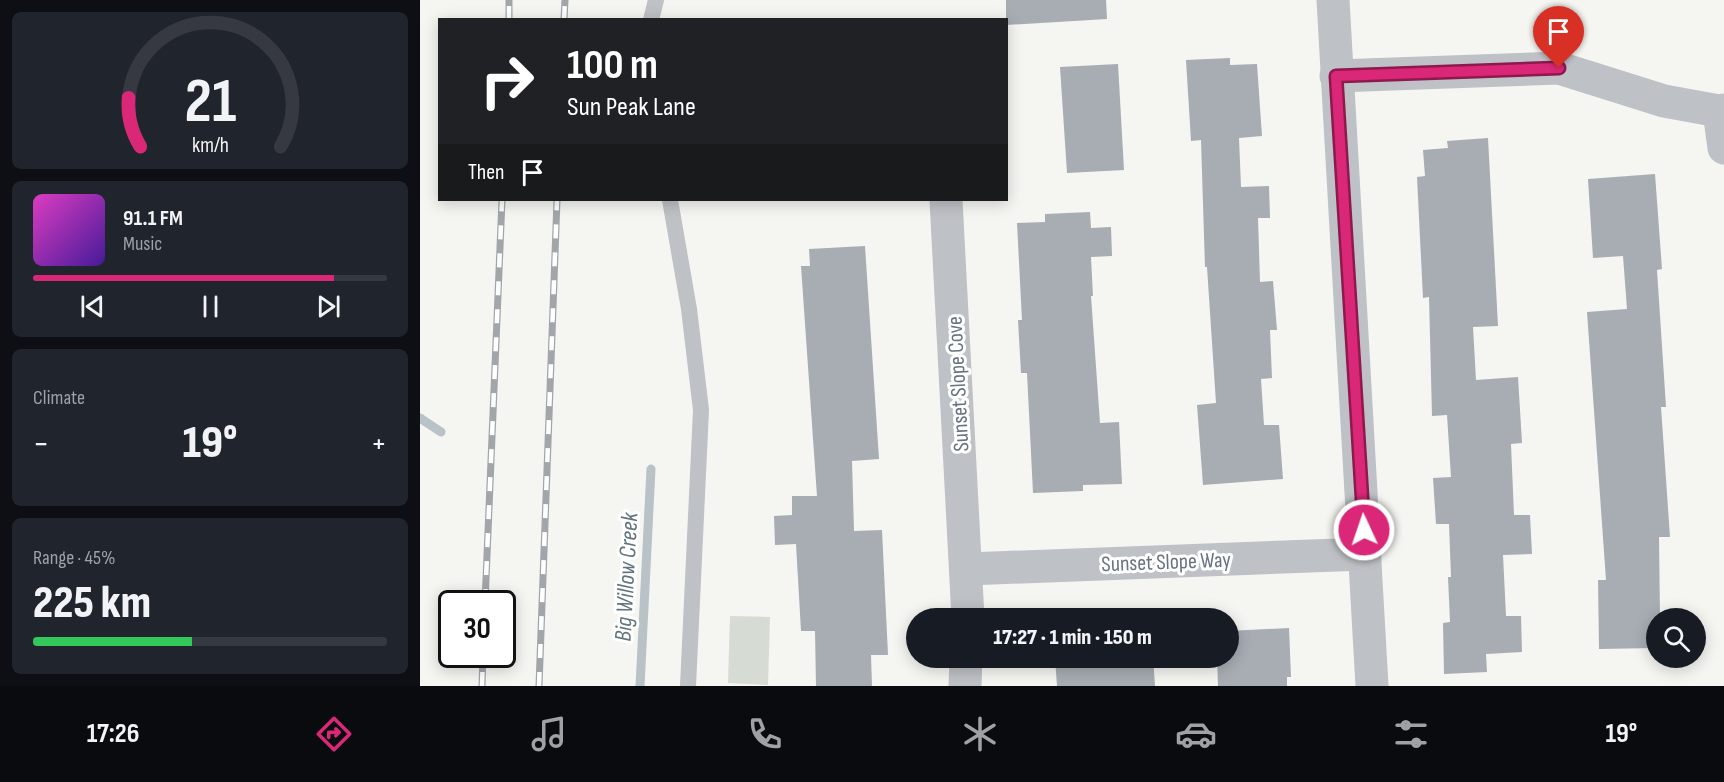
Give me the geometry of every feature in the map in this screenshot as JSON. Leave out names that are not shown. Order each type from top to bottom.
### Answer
[{"type":"street","points":[[1333,0],[1372,686]]},
{"type":"street","points":[[1336,76],[1559,68],[1664,100],[1722,111],[1724,148]]},
{"type":"street","name":"Sunset Slope Cove","points":[[946,201],[968,608]]},
{"type":"street","name":"Sunset Slope Way","points":[[967,569],[1365,554]]},
{"type":"street","points":[[965,686],[966,668]]},
{"type":"lane","points":[[652,18],[656,0]]},
{"type":"lane","points":[[670,201],[688,309],[701,410],[688,686]]},
{"type":"shaded area","points":[[730,616],[770,617],[768,685],[728,683]]},
{"type":"building","points":[[1006,0],[1106,0],[1107,19],[1008,25],[1008,18],[1006,18]]},
{"type":"building","points":[[1230,58],[1230,65],[1257,64],[1262,136],[1239,138],[1241,187],[1269,186],[1270,218],[1258,218],[1260,282],[1273,281],[1277,330],[1270,330],[1272,378],[1261,379],[1264,425],[1279,425],[1283,479],[1203,485],[1197,405],[1216,403],[1207,267],[1205,267],[1201,140],[1191,141],[1186,60]]},
{"type":"building","points":[[1118,64],[1124,170],[1067,173],[1060,67]]},
{"type":"building","points":[[1488,138],[1498,326],[1473,327],[1476,380],[1518,377],[1522,443],[1511,444],[1514,515],[1530,515],[1532,554],[1503,555],[1506,616],[1521,616],[1522,652],[1486,654],[1487,672],[1444,674],[1443,623],[1450,622],[1449,524],[1436,524],[1433,478],[1451,477],[1447,415],[1432,416],[1429,297],[1423,298],[1417,177],[1425,176],[1423,150],[1448,148],[1447,141]]},
{"type":"building","points":[[1655,174],[1662,269],[1657,270],[1666,407],[1661,407],[1670,537],[1659,537],[1660,608],[1646,608],[1646,648],[1599,649],[1598,580],[1606,580],[1587,312],[1627,309],[1623,256],[1593,258],[1588,179]]},
{"type":"building","points":[[1090,212],[1091,228],[1111,227],[1112,256],[1091,257],[1093,296],[1091,296],[1100,423],[1119,422],[1122,484],[1083,485],[1083,491],[1033,493],[1027,373],[1021,373],[1018,320],[1022,320],[1017,223],[1045,222],[1045,214]]},
{"type":"building","points":[[865,246],[879,459],[852,461],[854,531],[882,530],[888,655],[871,655],[872,686],[816,686],[815,631],[801,631],[796,544],[775,545],[774,516],[792,515],[792,496],[817,496],[801,266],[810,266],[809,249]]},
{"type":"building","points":[[1289,628],[1291,677],[1287,677],[1287,686],[1218,686],[1217,668],[1239,668],[1239,630]]},
{"type":"building","points":[[1056,668],[1154,668],[1155,686],[1057,686]]},
{"type":"waterway","name":"Big Willow Creek","points":[[420,418],[441,432]]},
{"type":"waterway","name":"Big Willow Creek","points":[[640,686],[651,469]]},
{"type":"railway","points":[[509,0],[509,18]]},
{"type":"railway","points":[[564,18],[565,0]]},
{"type":"railway","points":[[486,590],[502,201]]},
{"type":"railway","points":[[539,686],[557,201]]},
{"type":"railway","points":[[482,686],[483,668]]},
{"type":"route","points":[[1364,530],[1341,125],[1336,76],[1559,68]]}]
